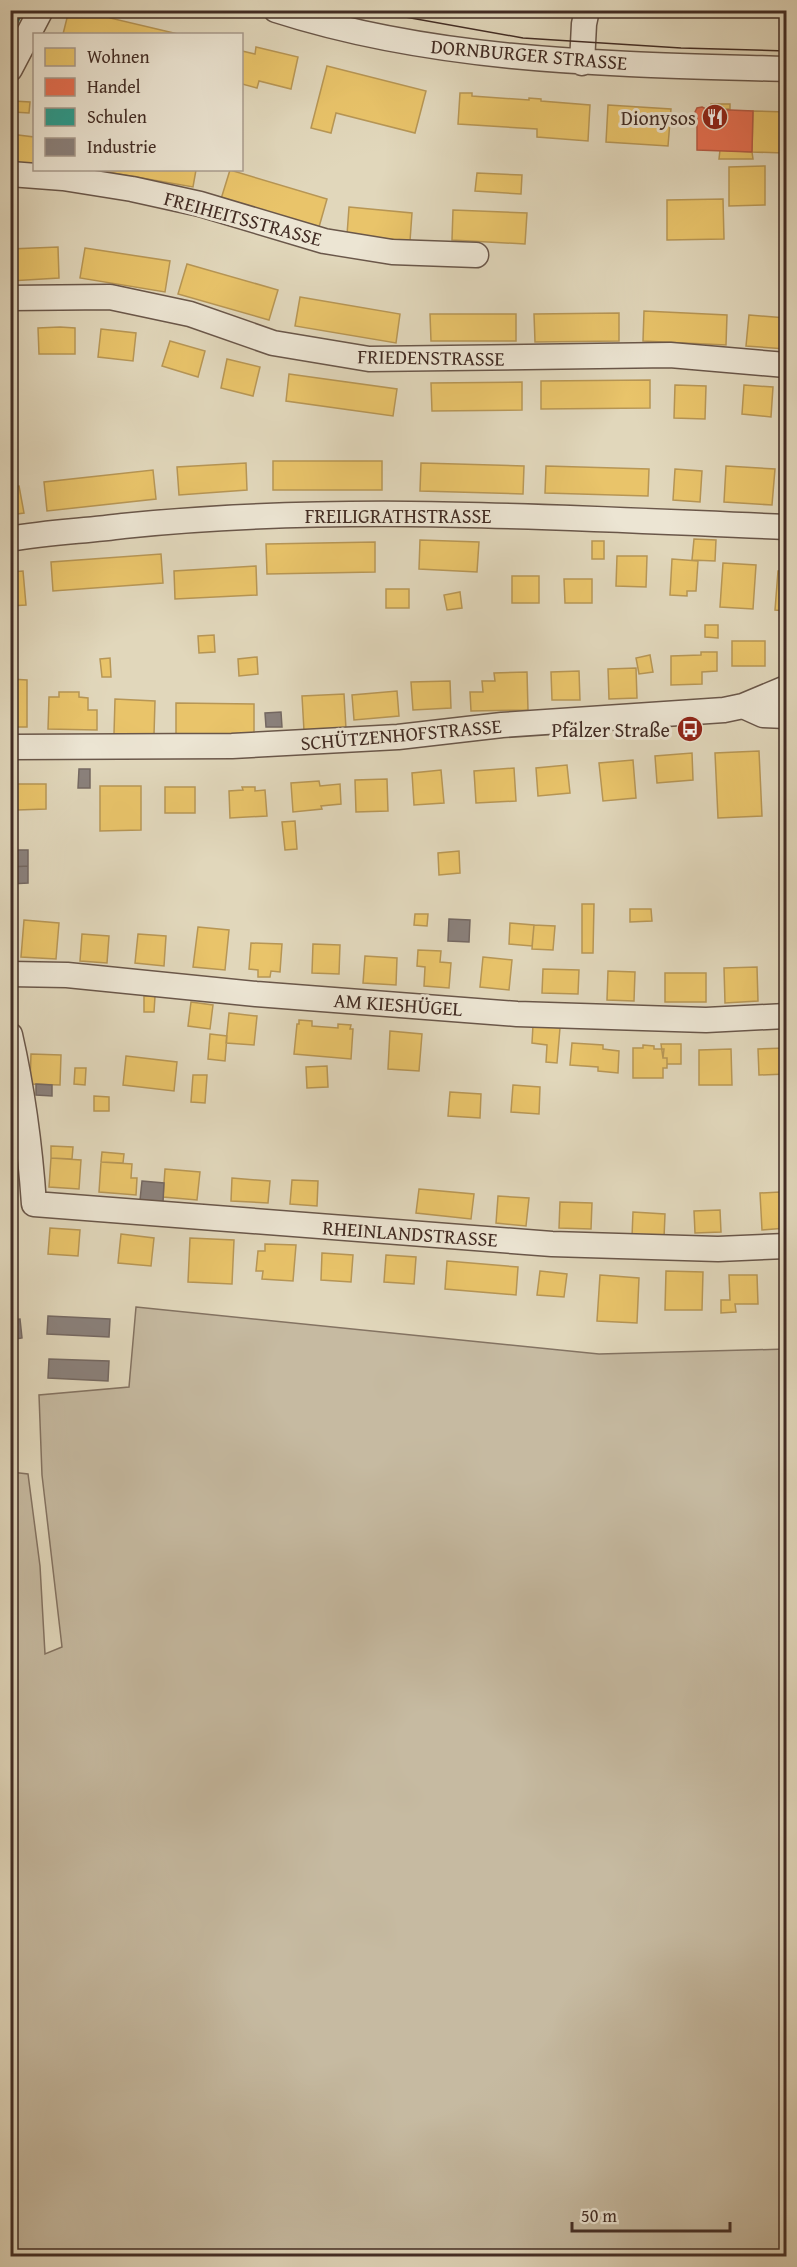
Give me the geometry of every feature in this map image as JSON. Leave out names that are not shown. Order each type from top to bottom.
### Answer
[{"type":"street","points":[[10,69],[41,10]]},
{"type":"street","name":"DORNBURGER STRASSE","points":[[276,10],[312,21],[446,50],[582,63],[786,69]]},
{"type":"street","points":[[582,63],[587,10]]},
{"type":"street","name":"FREIHEITSSTRASSE","points":[[10,174],[63,178],[132,189],[200,204],[324,241],[392,252],[476,255]]},
{"type":"street","name":"FRIEDENSTRASSE","points":[[10,298],[110,297],[190,314],[273,343],[369,359],[670,355],[786,365]]},
{"type":"street","name":"FREILIGRATHSTRASSE","points":[[10,539],[161,522],[278,514],[491,514],[786,527]]},
{"type":"street","name":"SCHÜTZENHOFSTRASSE","points":[[10,747],[244,746],[398,737],[502,725],[697,713],[743,706],[786,688]]},
{"type":"street","points":[[743,706],[763,714],[786,716]]},
{"type":"street","name":"AM KIESHÜGEL","points":[[10,974],[67,975],[256,994],[517,1014],[706,1020],[786,1016]]},
{"type":"street","name":"RHEINLANDSTRASSE","points":[[10,1035],[26,1115],[34,1204],[552,1244],[718,1249],[786,1246]]},
{"type":"shaded area","points":[[136,1307],[599,1354],[786,1349],[786,2256],[11,2256],[11,1472],[28,1474],[40,1566],[45,1654],[62,1647],[42,1475],[39,1395],[129,1387]]},
{"type":"building: Wohnen","points":[[69,10],[105,10],[111,12],[110,18],[174,33],[63,33]]},
{"type":"building: Wohnen","points":[[256,47],[298,57],[291,89],[259,81],[257,88],[243,84],[243,51],[255,54]]},
{"type":"building: Wohnen","points":[[327,66],[426,91],[415,133],[336,113],[331,133],[311,128]]},
{"type":"building: Wohnen","points":[[460,93],[472,93],[472,96],[529,100],[529,98],[590,105],[588,141],[537,137],[537,129],[458,124]]},
{"type":"building: Wohnen","points":[[13,101],[30,102],[29,113],[13,112]]},
{"type":"building: Wohnen","points":[[711,104],[730,104],[730,109],[711,109]]},
{"type":"building: Wohnen","points":[[608,105],[671,109],[668,146],[606,142]]},
{"type":"building: Wohnen","points":[[753,111],[786,112],[784,153],[752,152]]},
{"type":"building: Wohnen","points":[[10,134],[33,137],[33,167],[10,165]]},
{"type":"building: Wohnen","points":[[720,150],[752,152],[753,159],[719,159]]},
{"type":"building: Wohnen","points":[[765,166],[765,205],[729,206],[729,167]]},
{"type":"building: Wohnen","points":[[102,171],[196,171],[193,187]]},
{"type":"building: Wohnen","points":[[230,171],[233,171],[327,199],[319,227],[221,199]]},
{"type":"building: Wohnen","points":[[477,173],[522,175],[521,194],[475,191]]},
{"type":"building: Wohnen","points":[[723,199],[724,239],[667,240],[667,200]]},
{"type":"building: Wohnen","points":[[349,207],[412,213],[410,241],[347,235]]},
{"type":"building: Wohnen","points":[[453,210],[527,213],[525,244],[452,240]]},
{"type":"building: Wohnen","points":[[58,247],[59,278],[10,281],[10,249]]},
{"type":"building: Wohnen","points":[[85,248],[170,261],[165,292],[80,278]]},
{"type":"building: Wohnen","points":[[187,264],[278,290],[269,320],[178,294]]},
{"type":"building: Wohnen","points":[[300,297],[400,314],[396,343],[295,326]]},
{"type":"building: Wohnen","points":[[644,311],[727,315],[726,345],[643,341]]},
{"type":"building: Wohnen","points":[[619,313],[619,341],[535,342],[534,314]]},
{"type":"building: Wohnen","points":[[430,314],[516,314],[516,341],[431,341]]},
{"type":"building: Wohnen","points":[[749,315],[786,318],[786,349],[746,346]]},
{"type":"building: Wohnen","points":[[38,328],[75,328],[75,354],[39,354]]},
{"type":"building: Wohnen","points":[[101,329],[136,333],[133,361],[98,357]]},
{"type":"building: Wohnen","points":[[170,341],[205,351],[198,377],[162,366]]},
{"type":"building: Wohnen","points":[[227,359],[260,367],[253,396],[221,388]]},
{"type":"building: Wohnen","points":[[289,374],[397,389],[393,416],[286,401]]},
{"type":"building: Wohnen","points":[[650,380],[650,408],[541,409],[541,381]]},
{"type":"building: Wohnen","points":[[522,382],[522,410],[432,411],[431,383]]},
{"type":"building: Wohnen","points":[[675,385],[706,386],[705,419],[674,418]]},
{"type":"building: Wohnen","points":[[744,385],[773,387],[771,417],[742,414]]},
{"type":"building: Wohnen","points":[[273,461],[382,461],[382,490],[273,490]]},
{"type":"building: Wohnen","points":[[246,463],[247,490],[179,495],[177,467]]},
{"type":"building: Wohnen","points":[[421,463],[524,466],[523,494],[420,491]]},
{"type":"building: Wohnen","points":[[546,466],[649,469],[648,496],[545,493]]},
{"type":"building: Wohnen","points":[[726,466],[775,469],[772,505],[724,502]]},
{"type":"building: Wohnen","points":[[675,469],[702,471],[700,502],[673,500]]},
{"type":"building: Wohnen","points":[[153,470],[156,499],[47,511],[44,482]]},
{"type":"building: Wohnen","points":[[19,486],[24,513],[10,515],[10,487]]},
{"type":"building: Wohnen","points":[[694,539],[716,540],[715,561],[692,560]]},
{"type":"building: Wohnen","points":[[420,540],[479,542],[477,572],[419,569]]},
{"type":"building: Wohnen","points":[[592,541],[604,541],[604,559],[592,559]]},
{"type":"building: Wohnen","points":[[375,542],[375,572],[267,574],[266,544]]},
{"type":"building: Wohnen","points":[[161,554],[163,583],[53,591],[51,562]]},
{"type":"building: Wohnen","points":[[617,556],[647,556],[646,587],[616,586]]},
{"type":"building: Wohnen","points":[[672,559],[698,561],[696,591],[687,591],[687,596],[670,595]]},
{"type":"building: Wohnen","points":[[723,563],[756,565],[753,609],[720,607]]},
{"type":"building: Wohnen","points":[[256,566],[257,595],[175,599],[174,571]]},
{"type":"building: Wohnen","points":[[23,571],[26,605],[10,606],[10,572]]},
{"type":"building: Wohnen","points":[[778,571],[786,571],[786,611],[775,610]]},
{"type":"building: Wohnen","points":[[512,576],[539,576],[539,603],[512,603]]},
{"type":"building: Wohnen","points":[[564,579],[592,579],[592,603],[565,603]]},
{"type":"building: Wohnen","points":[[386,589],[409,589],[409,608],[386,608]]},
{"type":"building: Wohnen","points":[[460,592],[462,608],[447,610],[444,595]]},
{"type":"building: Wohnen","points":[[705,625],[718,625],[718,638],[705,637]]},
{"type":"building: Wohnen","points":[[214,635],[215,652],[199,653],[198,636]]},
{"type":"building: Wohnen","points":[[732,641],[765,641],[765,666],[732,666]]},
{"type":"building: Wohnen","points":[[701,652],[717,652],[717,671],[702,672],[702,684],[671,685],[671,656],[701,655]]},
{"type":"building: Wohnen","points":[[650,655],[653,672],[639,674],[636,658]]},
{"type":"building: Wohnen","points":[[257,657],[258,674],[239,676],[238,659]]},
{"type":"building: Wohnen","points":[[110,658],[111,677],[102,677],[100,659]]},
{"type":"building: Wohnen","points":[[636,668],[637,698],[609,699],[608,669]]},
{"type":"building: Wohnen","points":[[579,671],[580,700],[552,700],[551,672]]},
{"type":"building: Wohnen","points":[[527,672],[528,710],[471,711],[470,692],[483,692],[482,681],[495,681],[494,673]]},
{"type":"building: Wohnen","points":[[10,679],[27,680],[27,727],[10,727]]},
{"type":"building: Wohnen","points":[[450,681],[451,708],[413,710],[411,682]]},
{"type":"building: Wohnen","points":[[397,691],[399,716],[354,720],[352,695]]},
{"type":"building: Wohnen","points":[[59,692],[79,692],[79,697],[88,698],[88,710],[97,710],[97,730],[48,729],[49,697],[59,697]]},
{"type":"building: Wohnen","points":[[344,694],[346,729],[304,731],[302,696]]},
{"type":"building: Wohnen","points":[[115,699],[155,701],[154,735],[114,734]]},
{"type":"building: Wohnen","points":[[176,703],[254,704],[254,737],[176,736]]},
{"type":"building: Wohnen","points":[[759,751],[762,816],[718,818],[715,753]]},
{"type":"building: Wohnen","points":[[692,753],[693,780],[657,783],[655,756]]},
{"type":"building: Wohnen","points":[[633,760],[636,798],[603,801],[599,763]]},
{"type":"building: Wohnen","points":[[567,765],[570,793],[538,796],[536,768]]},
{"type":"building: Wohnen","points":[[514,768],[516,801],[476,803],[474,771]]},
{"type":"building: Wohnen","points":[[441,770],[444,803],[414,805],[412,773]]},
{"type":"building: Wohnen","points":[[387,779],[388,811],[356,812],[355,780]]},
{"type":"building: Wohnen","points":[[319,781],[320,786],[340,784],[341,804],[321,806],[322,809],[293,812],[291,783]]},
{"type":"building: Wohnen","points":[[17,784],[46,784],[46,809],[17,810]]},
{"type":"building: Wohnen","points":[[100,786],[141,786],[141,830],[100,831]]},
{"type":"building: Wohnen","points":[[165,787],[195,787],[195,813],[165,813]]},
{"type":"building: Wohnen","points":[[242,787],[255,787],[255,791],[265,790],[267,816],[230,818],[229,791],[243,790]]},
{"type":"building: Wohnen","points":[[295,821],[297,849],[285,850],[282,822]]},
{"type":"building: Wohnen","points":[[459,851],[460,873],[439,875],[438,853]]},
{"type":"building: Wohnen","points":[[582,904],[594,904],[593,953],[582,953]]},
{"type":"building: Wohnen","points":[[630,909],[651,909],[652,921],[630,922]]},
{"type":"building: Wohnen","points":[[415,914],[428,914],[427,926],[414,925]]},
{"type":"building: Wohnen","points":[[24,920],[59,923],[56,959],[21,957]]},
{"type":"building: Wohnen","points":[[510,923],[534,925],[532,946],[509,944]]},
{"type":"building: Wohnen","points":[[534,925],[555,926],[553,950],[532,949]]},
{"type":"building: Wohnen","points":[[198,927],[229,930],[225,970],[193,967]]},
{"type":"building: Wohnen","points":[[82,934],[109,936],[107,963],[80,961]]},
{"type":"building: Wohnen","points":[[138,934],[166,936],[164,966],[135,963]]},
{"type":"building: Wohnen","points":[[251,943],[282,944],[280,972],[271,971],[270,977],[258,977],[258,970],[249,969]]},
{"type":"building: Wohnen","points":[[313,944],[340,945],[339,974],[312,973]]},
{"type":"building: Wohnen","points":[[418,950],[441,951],[440,962],[451,963],[449,988],[424,986],[425,967],[417,966]]},
{"type":"building: Wohnen","points":[[365,956],[397,958],[396,985],[363,983]]},
{"type":"building: Wohnen","points":[[483,957],[512,960],[509,990],[480,987]]},
{"type":"building: Wohnen","points":[[757,967],[758,1001],[725,1003],[724,968]]},
{"type":"building: Wohnen","points":[[543,969],[579,970],[578,994],[542,993]]},
{"type":"building: Wohnen","points":[[608,971],[635,972],[634,1001],[607,1000]]},
{"type":"building: Wohnen","points":[[665,973],[706,973],[706,1002],[665,1002]]},
{"type":"building: Wohnen","points":[[144,996],[155,996],[154,1012],[144,1012]]},
{"type":"building: Wohnen","points":[[191,1002],[213,1005],[210,1029],[188,1026]]},
{"type":"building: Wohnen","points":[[229,1013],[257,1016],[254,1045],[226,1043]]},
{"type":"building: Wohnen","points":[[299,1020],[312,1021],[312,1026],[338,1028],[338,1024],[351,1025],[350,1029],[353,1029],[351,1059],[294,1054]]},
{"type":"building: Wohnen","points":[[533,1025],[560,1028],[557,1063],[546,1062],[547,1045],[532,1043]]},
{"type":"building: Wohnen","points":[[390,1031],[422,1034],[419,1071],[388,1069]]},
{"type":"building: Wohnen","points":[[210,1034],[227,1036],[225,1061],[208,1059]]},
{"type":"building: Wohnen","points":[[572,1043],[603,1045],[603,1049],[619,1051],[618,1073],[598,1071],[598,1067],[570,1065]]},
{"type":"building: Wohnen","points":[[661,1044],[681,1044],[681,1064],[667,1064],[667,1058],[663,1058]]},
{"type":"building: Wohnen","points":[[643,1045],[654,1046],[654,1049],[664,1049],[663,1058],[667,1058],[667,1068],[663,1068],[663,1078],[633,1078],[633,1048],[643,1048]]},
{"type":"building: Wohnen","points":[[785,1048],[786,1074],[759,1075],[758,1049]]},
{"type":"building: Wohnen","points":[[731,1049],[732,1085],[699,1085],[699,1050]]},
{"type":"building: Wohnen","points":[[31,1054],[61,1055],[60,1085],[30,1084]]},
{"type":"building: Wohnen","points":[[126,1056],[177,1062],[174,1091],[123,1085]]},
{"type":"building: Wohnen","points":[[327,1066],[328,1087],[307,1088],[306,1067]]},
{"type":"building: Wohnen","points":[[75,1068],[86,1068],[85,1085],[74,1084]]},
{"type":"building: Wohnen","points":[[193,1075],[207,1075],[205,1103],[191,1102]]},
{"type":"building: Wohnen","points":[[513,1085],[540,1087],[539,1114],[511,1112]]},
{"type":"building: Wohnen","points":[[450,1092],[481,1094],[480,1118],[448,1116]]},
{"type":"building: Wohnen","points":[[94,1096],[109,1097],[109,1111],[94,1111]]},
{"type":"building: Wohnen","points":[[51,1146],[73,1147],[72,1159],[51,1158]]},
{"type":"building: Wohnen","points":[[102,1152],[124,1154],[123,1163],[101,1162]]},
{"type":"building: Wohnen","points":[[51,1158],[81,1160],[79,1189],[49,1187]]},
{"type":"building: Wohnen","points":[[101,1162],[132,1164],[131,1178],[137,1178],[136,1195],[99,1192]]},
{"type":"building: Wohnen","points":[[165,1169],[200,1172],[197,1200],[163,1197]]},
{"type":"building: Wohnen","points":[[232,1178],[270,1181],[268,1203],[231,1201]]},
{"type":"building: Wohnen","points":[[292,1180],[318,1181],[317,1206],[290,1204]]},
{"type":"building: Wohnen","points":[[419,1189],[474,1194],[471,1219],[416,1213]]},
{"type":"building: Wohnen","points":[[780,1192],[781,1204],[786,1203],[786,1228],[762,1230],[760,1193]]},
{"type":"building: Wohnen","points":[[498,1196],[529,1198],[526,1226],[496,1223]]},
{"type":"building: Wohnen","points":[[560,1202],[592,1203],[591,1229],[559,1228]]},
{"type":"building: Wohnen","points":[[720,1210],[721,1232],[695,1233],[694,1211]]},
{"type":"building: Wohnen","points":[[633,1212],[665,1214],[664,1238],[632,1237]]},
{"type":"building: Wohnen","points":[[50,1228],[80,1230],[78,1256],[48,1254]]},
{"type":"building: Wohnen","points":[[121,1234],[154,1238],[151,1266],[118,1263]]},
{"type":"building: Wohnen","points":[[190,1238],[234,1240],[232,1284],[188,1282]]},
{"type":"building: Wohnen","points":[[265,1244],[296,1245],[293,1281],[262,1279],[263,1271],[256,1271],[258,1251],[265,1251]]},
{"type":"building: Wohnen","points":[[322,1253],[353,1255],[351,1282],[321,1280]]},
{"type":"building: Wohnen","points":[[386,1255],[416,1257],[414,1284],[384,1282]]},
{"type":"building: Wohnen","points":[[447,1261],[518,1267],[516,1295],[445,1289]]},
{"type":"building: Wohnen","points":[[540,1271],[567,1274],[564,1297],[537,1295]]},
{"type":"building: Wohnen","points":[[666,1271],[703,1272],[702,1310],[665,1310]]},
{"type":"building: Wohnen","points":[[600,1275],[639,1278],[637,1323],[597,1321]]},
{"type":"building: Wohnen","points":[[729,1275],[757,1275],[758,1304],[735,1304],[736,1312],[721,1313],[721,1300],[730,1300]]},
{"type":"building: Handel","points":[[697,108],[753,111],[752,152],[697,150],[695,112]]},
{"type":"building: Schulen","points":[[10,10],[24,10],[13,32],[10,30]]},
{"type":"building: Industrie","points":[[281,712],[282,727],[266,727],[265,713]]},
{"type":"building: Industrie","points":[[79,769],[90,769],[90,788],[78,788]]},
{"type":"building: Industrie","points":[[10,850],[28,850],[28,866],[10,867]]},
{"type":"building: Industrie","points":[[28,866],[28,883],[10,884],[10,867]]},
{"type":"building: Industrie","points":[[449,919],[470,920],[469,942],[448,941]]},
{"type":"building: Industrie","points":[[36,1084],[52,1085],[52,1096],[36,1095]]},
{"type":"building: Industrie","points":[[142,1181],[164,1183],[163,1202],[140,1200]]},
{"type":"building: Industrie","points":[[48,1316],[110,1319],[109,1337],[47,1334]]},
{"type":"building: Industrie","points":[[20,1319],[22,1338],[10,1340],[10,1320]]},
{"type":"building: Industrie","points":[[49,1359],[109,1361],[108,1381],[48,1378]]},
{"type":"tram line","points":[[366,10],[523,38],[681,48],[786,51]]},
{"type":"tram line","points":[[415,10],[437,15]]},
{"type":"place","name":"Dionysos","points":[[715,117]]},
{"type":"place","name":"Pfälzer Straße","points":[[690,729]]}]
